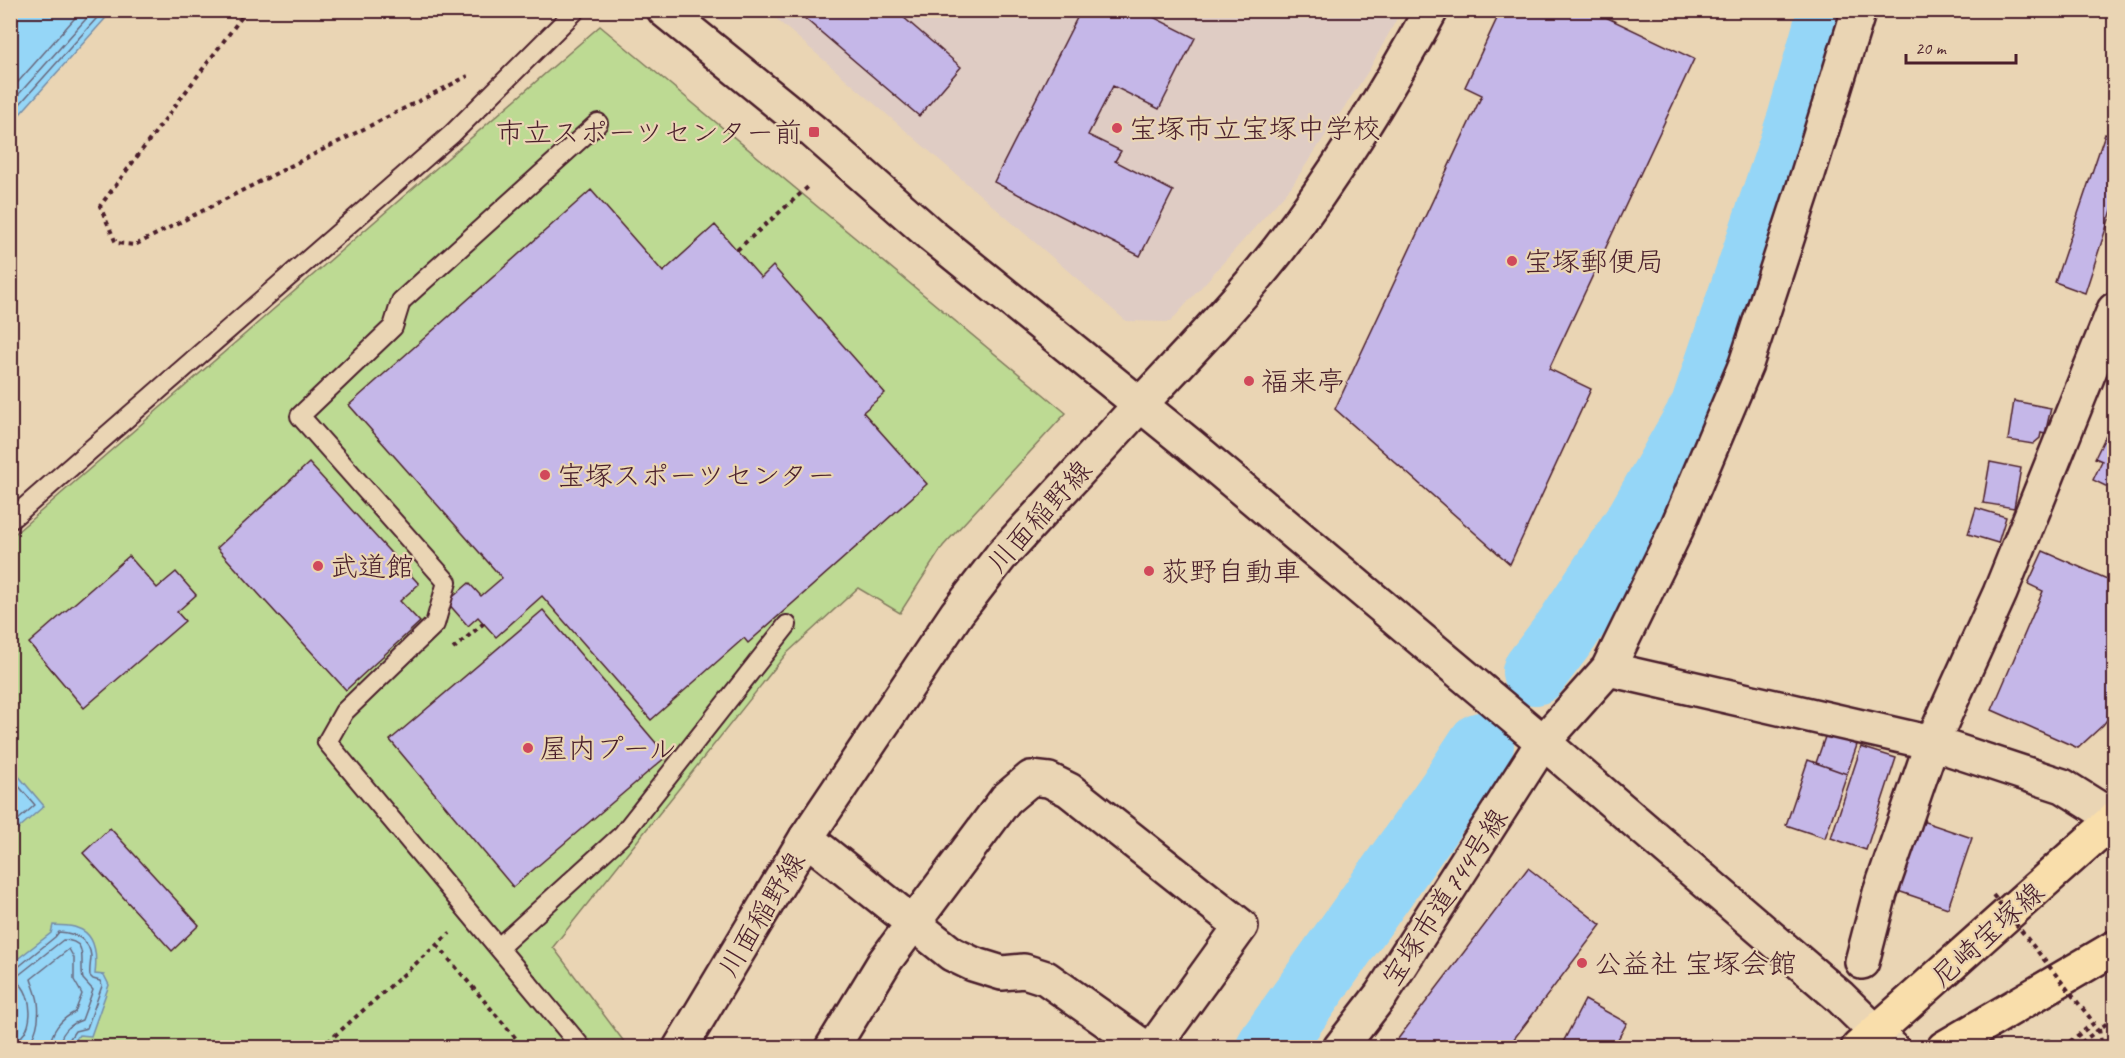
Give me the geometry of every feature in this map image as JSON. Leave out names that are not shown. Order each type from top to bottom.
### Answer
[{"type":"main road","name":"尼崎宝塚線","points":[[1875,1043],[2115,818]]},
{"type":"main road","points":[[1944,1047],[2115,948]]},
{"type":"street","points":[[664,10],[814,132],[931,235],[1209,461],[1543,742],[1840,997],[1875,1043]]},
{"type":"street","name":"川面稲野線","points":[[680,1047],[806,838],[957,613],[1000,556],[1232,306],[1279,249],[1325,185],[1397,73],[1431,10]]},
{"type":"street","name":"宝塚市道744号線","points":[[1340,1047],[1381,995],[1543,742],[1608,669],[1676,530],[1746,364],[1859,10]]},
{"type":"street","points":[[1862,962],[1880,893],[1932,743],[2000,593],[2115,310]]},
{"type":"street","points":[[1608,669],[1932,743],[2062,786],[2115,818]]},
{"type":"street","points":[[832,1047],[885,961],[913,923],[1005,799],[1031,778],[1049,780],[1069,790],[1241,926],[1153,1047]]},
{"type":"street","points":[[806,838],[952,954],[973,964],[1002,973],[1024,971],[1046,978],[1145,1047]]},
{"type":"lane","points":[[10,520],[452,134],[576,10]]},
{"type":"lane","points":[[582,1047],[327,742],[344,712],[435,624],[447,582],[300,416],[393,327],[401,301],[598,123]]},
{"type":"lane","points":[[499,947],[622,835],[787,625]]},
{"type":"path","points":[[247,10],[100,206],[116,243],[135,245],[470,75]]},
{"type":"path","points":[[737,250],[808,187]]},
{"type":"path","points":[[447,654],[484,623]]},
{"type":"path","points":[[1993,895],[2094,1023],[2065,1047]]},
{"type":"path","points":[[321,1047],[471,914]]},
{"type":"path","points":[[437,945],[524,1047]]},
{"type":"path","points":[[2074,1047],[2115,1018]]},
{"type":"path","points":[[2097,1031],[2102,1047]]},
{"type":"shaded area","name":"宝塚市立宝塚中学校","points":[[767,11],[1401,11],[1369,70],[1291,187],[1170,322],[1126,321]]},
{"type":"green space","name":"宝塚スポーツセンター","points":[[600,26],[1066,413],[943,546],[900,613],[858,588],[786,654],[553,947],[628,1047],[11,1047],[10,538]]},
{"type":"green space","points":[[2049,1039],[2058,1047],[2029,1047],[2041,1040]]},
{"type":"water","points":[[10,11],[112,11],[11,124]]},
{"type":"water","points":[[11,767],[44,806],[10,835]]},
{"type":"water","points":[[53,925],[74,927],[89,935],[96,960],[95,974],[104,975],[109,985],[91,1036],[79,1035],[71,1047],[11,1047],[11,1031],[13,1031],[16,1005],[11,994],[11,964],[51,933]]},
{"type":"building","points":[[795,10],[895,10],[961,67],[919,116]]},
{"type":"building","points":[[1081,10],[1151,10],[1149,15],[1195,38],[1159,109],[1113,86],[1088,135],[1121,151],[1115,161],[1173,191],[1140,256],[994,182]]},
{"type":"building","points":[[1501,10],[1591,10],[1694,59],[1549,369],[1591,389],[1510,564],[1335,409],[1482,95],[1465,87]]},
{"type":"building","points":[[2105,134],[2114,137],[2114,204],[2085,293],[2055,282]]},
{"type":"building","points":[[591,190],[663,272],[715,225],[761,278],[773,266],[885,393],[863,412],[927,484],[748,643],[744,638],[651,720],[542,596],[496,637],[478,617],[468,626],[447,602],[469,583],[481,596],[502,578],[349,405]]},
{"type":"building","points":[[2014,401],[2051,408],[2045,434],[2041,433],[2040,438],[2033,444],[2008,440]]},
{"type":"building","points":[[2114,419],[2114,490],[2093,480],[2102,461],[2095,458]]},
{"type":"building","points":[[1990,462],[2021,468],[2014,508],[1983,503]]},
{"type":"building","name":"武道館","points":[[309,463],[419,584],[400,601],[420,622],[346,690],[217,548]]},
{"type":"building","points":[[1976,508],[2006,517],[1998,543],[1968,534]]},
{"type":"building","points":[[2043,551],[2114,582],[2114,711],[2103,725],[2078,748],[1992,710],[2043,591],[2028,584]]},
{"type":"building","points":[[129,556],[157,588],[176,572],[196,595],[177,612],[185,621],[84,708],[29,643]]},
{"type":"building","name":"屋内プール","points":[[543,610],[667,756],[513,887],[390,740]]},
{"type":"building","points":[[1826,734],[1857,745],[1847,774],[1816,763]]},
{"type":"building","points":[[1861,747],[1896,758],[1866,850],[1831,838]]},
{"type":"building","points":[[1808,760],[1847,774],[1825,838],[1786,825]]},
{"type":"building","points":[[1916,819],[1972,838],[1948,908],[1892,889]]},
{"type":"building","points":[[110,828],[199,925],[172,951],[83,853]]},
{"type":"building","points":[[1528,868],[1601,925],[1507,1048],[1391,1048]]},
{"type":"building","points":[[1585,1000],[1627,1023],[1613,1048],[1560,1048]]},
{"type":"waterway","points":[[1535,672],[1567,630],[1638,522],[1703,408],[1800,120],[1831,10]]},
{"type":"waterway","points":[[1269,1048],[1481,745]]},
{"type":"place","name":"宝塚市立宝塚中学校","points":[[1117,128]]},
{"type":"place","name":"市立スポーツセンター前","points":[[814,132]]},
{"type":"place","name":"宝塚郵便局","points":[[1512,261]]},
{"type":"place","name":"福来亭","points":[[1249,381]]},
{"type":"place","name":"宝塚スポーツセンター","points":[[545,475]]},
{"type":"place","name":"武道館","points":[[318,566]]},
{"type":"place","name":"荻野自動車","points":[[1149,571]]},
{"type":"place","name":"屋内プール","points":[[528,748]]},
{"type":"place","name":"公益社 宝塚会館","points":[[1582,963]]}]
